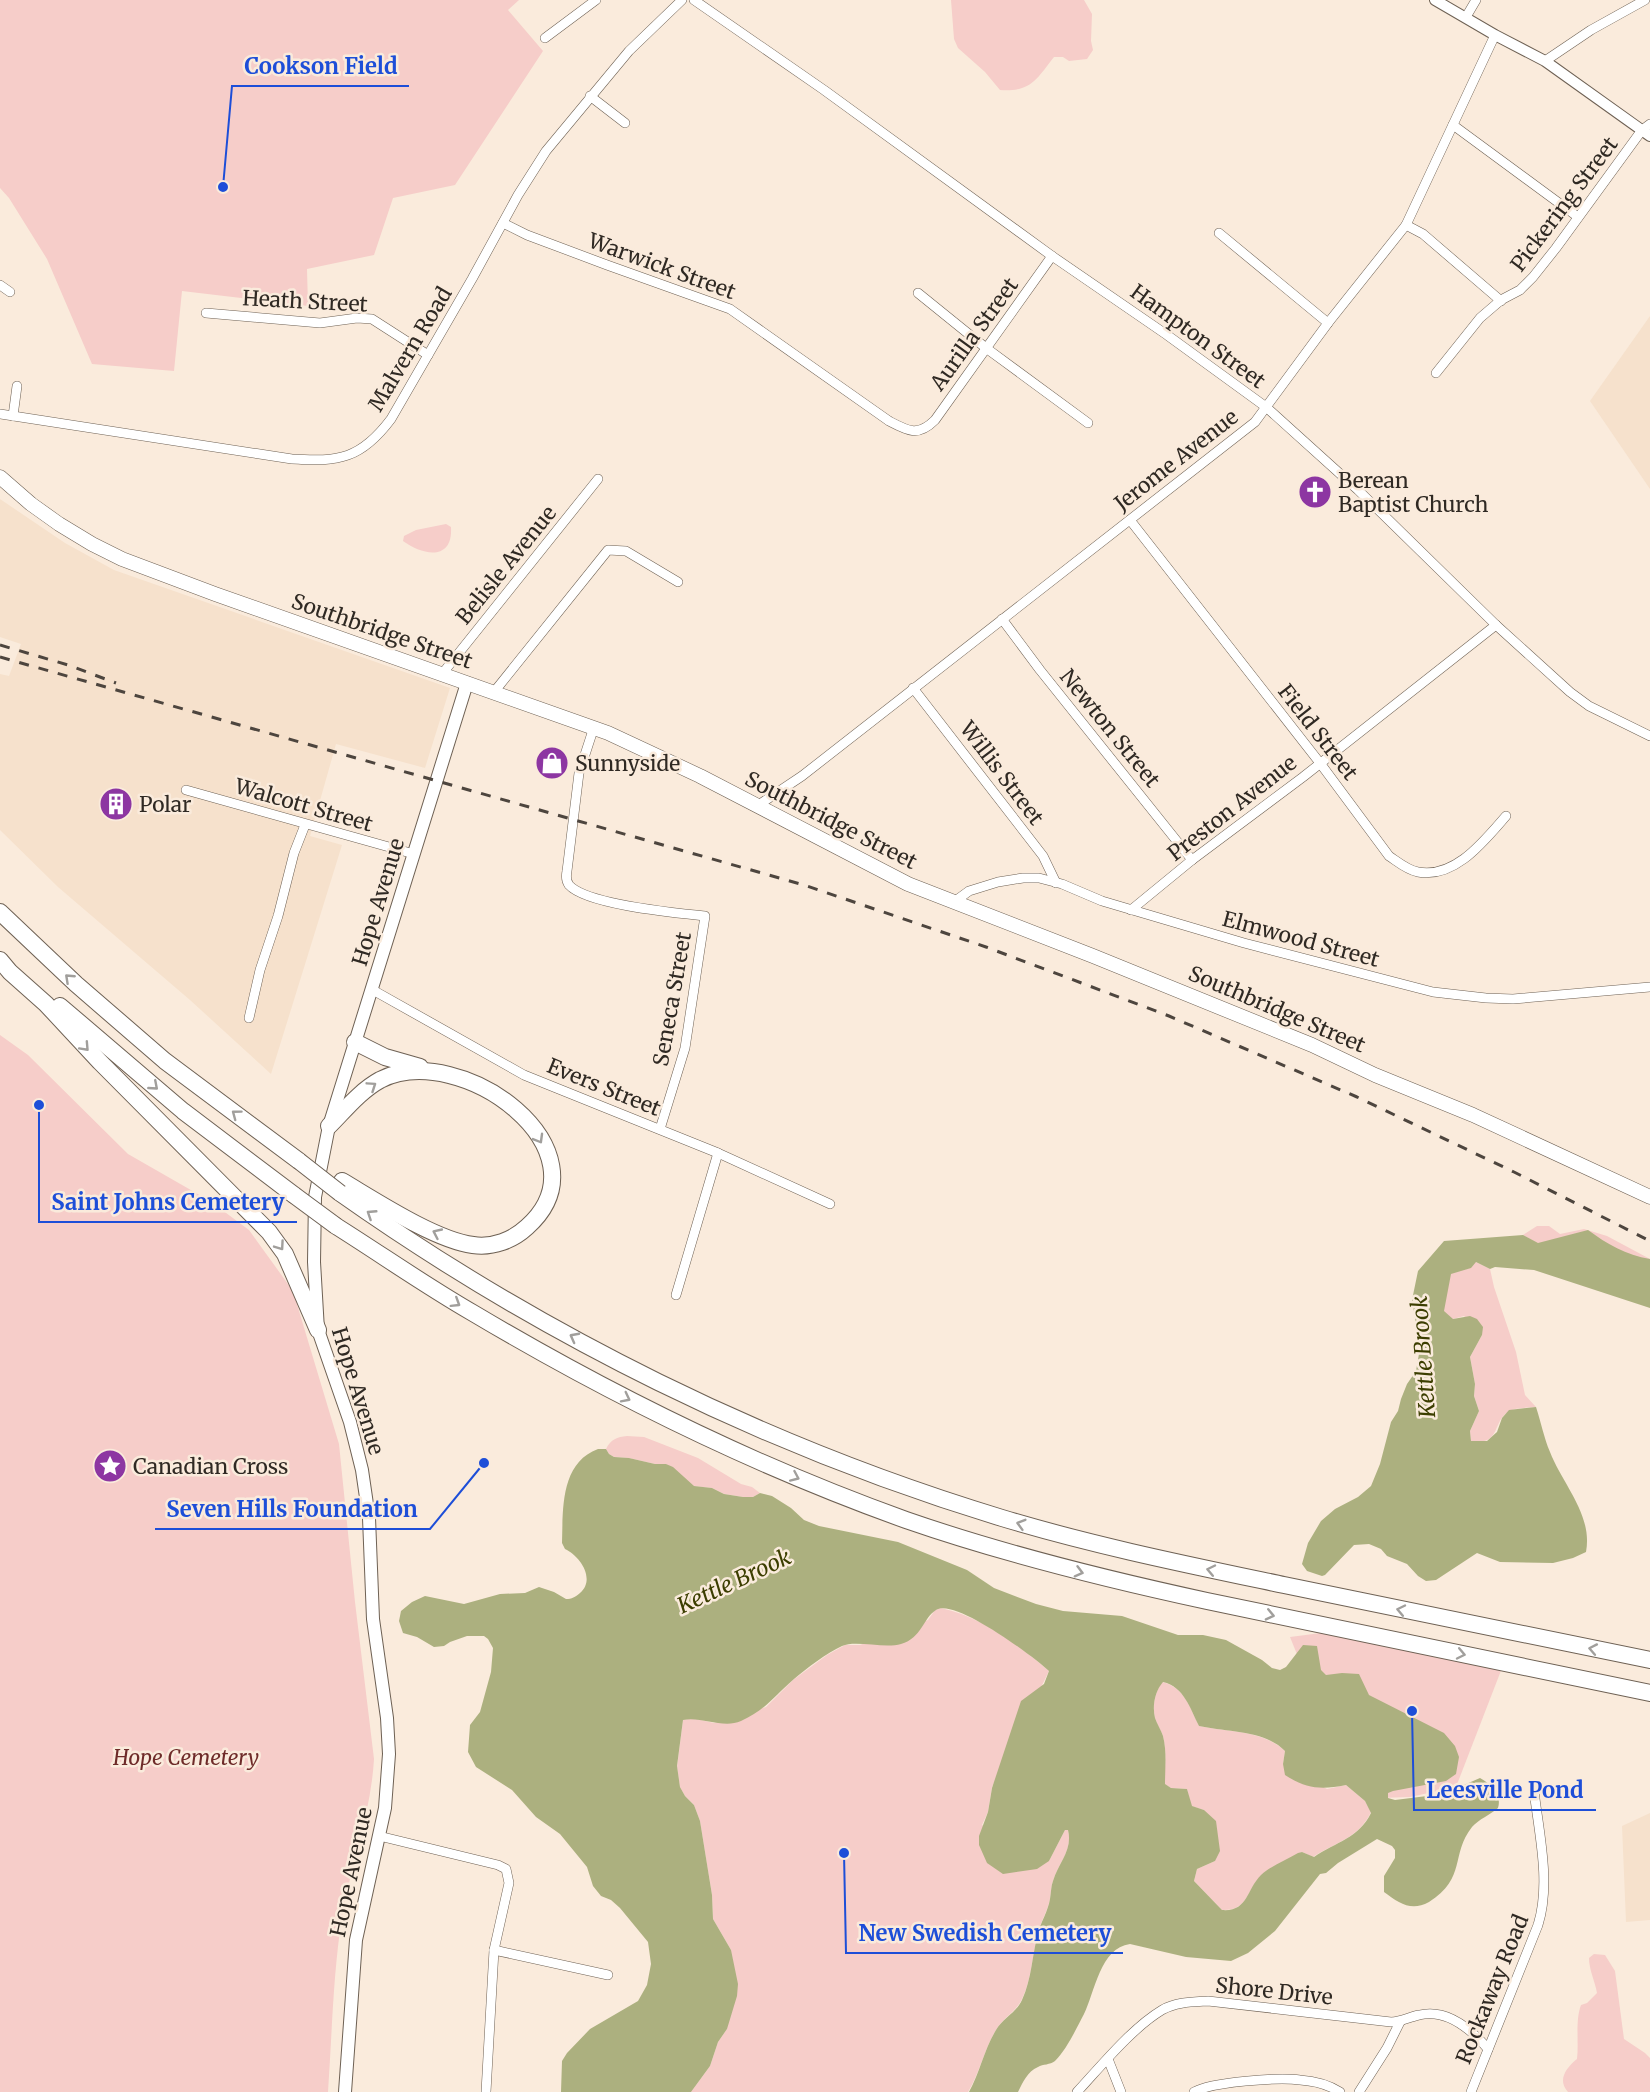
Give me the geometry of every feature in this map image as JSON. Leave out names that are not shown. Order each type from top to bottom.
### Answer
[{"type":"highway","points":[[0,912],[76,984],[165,1061],[283,1149],[483,1285],[544,1321],[634,1370],[757,1427],[855,1468],[968,1508],[1116,1550],[1650,1660]]},
{"type":"highway","points":[[0,950],[65,1010],[183,1111],[336,1226],[470,1311],[625,1398],[699,1434],[788,1474],[894,1515],[1010,1552],[1144,1588],[1650,1693]]},
{"type":"highway","points":[[0,960],[269,1232],[285,1254],[318,1330]]},
{"type":"highway","points":[[341,1187],[452,1239],[473,1245],[488,1245],[502,1243],[513,1238],[535,1220],[546,1201],[551,1183],[551,1168],[540,1138],[522,1114],[496,1094],[459,1077],[385,1057],[355,1042]]},
{"type":"highway","points":[[329,1126],[357,1097],[381,1080],[409,1072],[444,1074]]},
{"type":"main road","name":"Southbridge Street","points":[[0,477],[31,504],[77,536],[122,559],[594,727],[653,753],[908,884],[1104,960],[1312,1045],[1375,1075],[1473,1115],[1650,1197]]},
{"type":"main road","name":"Hope Avenue","points":[[345,2092],[356,1940],[385,1808],[389,1754],[387,1718],[373,1619],[366,1495],[350,1422],[318,1330],[314,1262],[315,1197],[329,1126],[467,683]]},
{"type":"street","points":[[545,38],[596,0]]},
{"type":"street","name":"Malvern Road","points":[[0,414],[292,459],[329,460],[345,457],[362,449],[379,435],[391,419],[546,151],[629,51],[682,0]]},
{"type":"street","name":"Hampton Street","points":[[694,0],[1266,407],[1358,490],[1496,625],[1570,692],[1589,706],[1650,736]]},
{"type":"street","points":[[1436,0],[1545,61],[1647,130]]},
{"type":"street","points":[[1466,17],[1476,0]]},
{"type":"street","points":[[1545,61],[1591,30],[1645,0]]},
{"type":"street","name":"Jerome Avenue","points":[[757,806],[802,776],[1255,422],[1406,225],[1495,35]]},
{"type":"street","points":[[590,96],[625,123]]},
{"type":"street","points":[[1453,125],[1578,217]]},
{"type":"street","name":"Pickering Street","points":[[1436,373],[1480,318],[1501,301],[1520,290],[1556,248],[1647,130]]},
{"type":"street","name":"Warwick Street","points":[[503,223],[585,257],[730,309],[889,421],[907,430],[921,430]]},
{"type":"street","points":[[1406,225],[1423,234],[1501,301]]},
{"type":"street","points":[[1219,233],[1328,324]]},
{"type":"street","name":"Aurilla Street","points":[[921,430],[935,420],[1052,256]]},
{"type":"street","points":[[0,285],[10,292]]},
{"type":"street","points":[[918,293],[986,348],[1088,423]]},
{"type":"street","name":"Heath Street","points":[[206,313],[320,323],[357,318],[372,319],[428,355]]},
{"type":"street","points":[[13,416],[17,386]]},
{"type":"street","name":"Belisle Avenue","points":[[442,674],[598,479]]},
{"type":"street","name":"Field Street","points":[[1130,520],[1320,763],[1389,856],[1401,865],[1418,872],[1436,872],[1461,861],[1506,816]]},
{"type":"street","points":[[494,692],[608,550],[626,551],[678,582]]},
{"type":"street","name":"Newton Street","points":[[1002,619],[1192,860]]},
{"type":"street","name":"Preston Avenue","points":[[1131,910],[1192,860],[1496,625]]},
{"type":"street","name":"Willis Street","points":[[913,688],[1043,856],[1056,883]]},
{"type":"street","name":"Seneca Street","points":[[594,727],[579,773],[566,879],[569,885],[580,891],[630,906],[705,916],[685,1048],[660,1129]]},
{"type":"street","name":"Walcott Street","points":[[186,790],[414,854]]},
{"type":"street","points":[[249,1018],[260,970],[278,916],[294,853],[305,825]]},
{"type":"street","name":"Elmwood Street","points":[[954,902],[969,891],[998,882],[1039,878],[1102,901],[1244,943],[1433,992],[1513,999],[1650,987]]},
{"type":"street","name":"Evers Street","points":[[371,989],[503,1065],[718,1153],[830,1204]]},
{"type":"street","points":[[676,1295],[718,1153]]},
{"type":"street","name":"Rockaway Road","points":[[1471,2092],[1539,1926],[1544,1906],[1534,1791]]},
{"type":"street","points":[[379,1836],[498,1864],[506,1869],[509,1883],[494,1950],[486,2092]]},
{"type":"street","points":[[494,1950],[608,1975]]},
{"type":"street","name":"Shore Drive","points":[[1077,2092],[1143,2023],[1163,2010],[1191,2002],[1208,2001],[1391,2022],[1400,2022],[1428,2013],[1451,2018],[1467,2027],[1488,2049]]},
{"type":"street","points":[[1359,2092],[1387,2048],[1400,2022]]},
{"type":"street","points":[[1108,2059],[1121,2092]]},
{"type":"street","points":[[1194,2092],[1212,2085],[1287,2079],[1305,2080],[1340,2092]]},
{"type":"shaded area","points":[[1650,316],[1650,489],[1590,401]]},
{"type":"shaded area","points":[[0,499],[65,543],[114,570],[450,688],[425,768],[336,744],[310,836],[342,845],[271,1074],[190,1000],[58,887],[0,830],[0,674],[9,676],[21,644],[0,637]]},
{"type":"shaded area","points":[[1650,1813],[1650,1920],[1626,1922],[1622,1826]]},
{"type":"green space","points":[[0,0],[519,0],[508,10],[543,51],[455,185],[393,198],[374,255],[307,269],[308,306],[182,291],[174,371],[92,364],[47,259],[9,198],[0,188]]},
{"type":"green space","points":[[951,0],[1084,0],[1092,14],[1093,50],[1087,59],[1069,61],[1063,57],[1054,57],[1037,78],[1026,87],[1000,90],[985,72],[958,48],[954,39]]},
{"type":"green space","points":[[446,524],[451,527],[450,538],[442,551],[419,550],[403,541],[404,536],[416,530]]},
{"type":"green space","name":"Hope Cemetery","points":[[0,1035],[28,1055],[128,1154],[210,1201],[249,1230],[293,1291],[339,1444],[374,1759],[365,1819],[342,1917],[328,2092],[0,2092]]},
{"type":"green space","points":[[1537,1226],[1549,1226],[1560,1234],[1584,1229],[1607,1236],[1650,1259],[1560,1257],[1523,1235]]},
{"type":"green space","points":[[1476,1262],[1490,1269],[1516,1352],[1525,1395],[1536,1407],[1511,1410],[1503,1416],[1492,1437],[1481,1442],[1471,1441],[1470,1431],[1479,1411],[1474,1396],[1475,1384],[1470,1357],[1482,1335],[1464,1316],[1453,1319],[1444,1317],[1441,1287],[1449,1266]]},
{"type":"green space","points":[[627,1436],[644,1437],[698,1458],[760,1493],[753,1497],[743,1497],[724,1494],[712,1488],[693,1486],[666,1464],[614,1457],[609,1454],[606,1449],[612,1441]]},
{"type":"green space","points":[[941,1608],[971,1618],[999,1633],[1049,1671],[992,1787],[988,1812],[982,1825],[1049,1861],[1065,1830],[1068,1830],[1069,1844],[1052,1883],[1049,1903],[1038,1933],[1030,1975],[1022,1999],[996,2030],[968,2092],[691,2092],[710,2066],[718,2042],[727,2029],[731,1950],[713,1919],[712,1895],[700,1821],[694,1805],[680,1787],[677,1767],[683,1720],[692,1718],[714,1723],[766,1707],[793,1680],[827,1655],[845,1645],[860,1645],[928,1620],[935,1610]]},
{"type":"green space","points":[[1321,1633],[1502,1668],[1456,1787],[1410,1797],[1380,1798],[1307,1679],[1290,1637]]},
{"type":"green space","points":[[1162,1682],[1176,1688],[1181,1693],[1199,1726],[1256,1735],[1266,1739],[1285,1751],[1283,1764],[1327,1789],[1346,1785],[1365,1801],[1371,1812],[1366,1821],[1346,1839],[1313,1857],[1302,1852],[1270,1869],[1256,1882],[1242,1904],[1222,1910],[1194,1881],[1197,1869],[1215,1861],[1204,1810],[1191,1806],[1187,1789],[1171,1788],[1164,1784],[1164,1742],[1154,1709],[1156,1695]]},
{"type":"green space","points":[[1594,1954],[1605,1955],[1615,1971],[1624,2039],[1650,2058],[1650,2092],[1568,2092],[1565,2088],[1564,2074],[1577,2059],[1578,2018],[1581,2005],[1587,2003],[1597,1993],[1589,1962],[1589,1958]]},
{"type":"water","name":"Kettle Brook","points":[[1588,1230],[1617,1248],[1650,1259],[1650,1308],[1534,1270],[1495,1267],[1490,1269],[1476,1262],[1471,1268],[1451,1274],[1444,1311],[1453,1319],[1470,1316],[1477,1319],[1483,1327],[1482,1335],[1470,1357],[1475,1384],[1474,1396],[1479,1411],[1470,1431],[1471,1441],[1487,1441],[1497,1432],[1502,1418],[1509,1410],[1536,1407],[1550,1452],[1581,1513],[1587,1538],[1586,1552],[1553,1563],[1500,1562],[1477,1553],[1436,1580],[1426,1581],[1407,1564],[1387,1556],[1381,1549],[1369,1544],[1354,1545],[1325,1575],[1307,1571],[1302,1564],[1308,1543],[1321,1521],[1335,1509],[1358,1497],[1371,1486],[1380,1464],[1391,1422],[1398,1411],[1407,1384],[1416,1371],[1420,1348],[1412,1300],[1418,1271],[1444,1241],[1523,1235],[1538,1243]]},
{"type":"water","name":"Kettle Brook","points":[[598,1449],[606,1449],[614,1457],[666,1464],[673,1467],[694,1486],[712,1488],[724,1494],[743,1497],[753,1497],[760,1493],[772,1496],[804,1520],[819,1526],[898,1542],[967,1570],[994,1588],[1036,1604],[1063,1611],[1122,1616],[1178,1635],[1203,1635],[1226,1640],[1272,1668],[1280,1670],[1286,1667],[1303,1645],[1317,1646],[1321,1670],[1326,1675],[1359,1674],[1369,1695],[1444,1733],[1455,1746],[1459,1757],[1456,1774],[1446,1781],[1393,1791],[1388,1793],[1388,1798],[1395,1800],[1443,1794],[1480,1778],[1495,1790],[1499,1798],[1498,1808],[1472,1827],[1465,1837],[1454,1875],[1449,1884],[1441,1893],[1423,1905],[1405,1905],[1384,1892],[1384,1876],[1395,1858],[1395,1850],[1392,1846],[1377,1839],[1326,1873],[1320,1874],[1275,1931],[1248,1953],[1231,1961],[1186,1957],[1130,1944],[1120,1947],[1105,1962],[1084,2014],[1067,2045],[1055,2061],[1031,2072],[1018,2092],[969,2092],[996,2030],[1019,2005],[1025,1992],[1038,1933],[1049,1903],[1053,1881],[1069,1844],[1069,1837],[1068,1830],[1065,1830],[1049,1861],[1037,1869],[1003,1874],[987,1863],[979,1845],[979,1836],[988,1812],[992,1788],[1021,1701],[1044,1684],[1049,1671],[994,1630],[976,1620],[945,1608],[936,1610],[914,1637],[901,1644],[887,1646],[848,1644],[836,1649],[799,1675],[764,1707],[741,1721],[727,1724],[683,1720],[677,1766],[680,1787],[694,1805],[700,1821],[712,1895],[713,1919],[731,1950],[738,1984],[737,1996],[727,2029],[718,2042],[710,2066],[691,2092],[561,2092],[562,2061],[567,2053],[590,2029],[638,2001],[647,1985],[651,1964],[648,1942],[620,1908],[611,1900],[601,1896],[593,1886],[587,1867],[560,1834],[536,1817],[512,1790],[476,1767],[468,1752],[470,1725],[480,1712],[491,1672],[493,1648],[488,1639],[484,1636],[467,1636],[444,1646],[434,1647],[417,1637],[403,1633],[399,1621],[401,1611],[412,1602],[425,1596],[464,1604],[500,1594],[525,1593],[539,1587],[566,1599],[573,1598],[580,1593],[587,1581],[586,1575],[581,1562],[565,1549],[562,1543],[563,1516],[570,1476],[576,1465]],"holes":[[[1163,1682],[1186,1699],[1199,1726],[1256,1735],[1277,1744],[1285,1751],[1283,1764],[1285,1775],[1293,1780],[1314,1787],[1329,1788],[1346,1785],[1365,1801],[1371,1813],[1366,1821],[1346,1839],[1314,1857],[1302,1852],[1298,1853],[1269,1869],[1256,1881],[1242,1904],[1231,1910],[1222,1910],[1194,1881],[1197,1869],[1215,1861],[1220,1851],[1216,1821],[1204,1810],[1192,1806],[1187,1789],[1171,1788],[1165,1784],[1164,1742],[1155,1718],[1154,1704],[1156,1694]]]},
{"type":"railway","points":[[0,645],[68,665],[116,683]]},
{"type":"railway","points":[[0,657],[804,885],[986,947],[1169,1016],[1357,1097],[1514,1172],[1650,1241]]},
{"type":"place","name":"Cookson Field","points":[[223,187]]},
{"type":"place","name":"Berean Baptist Church","points":[[1315,492]]},
{"type":"place","name":"Sunnyside","points":[[552,763]]},
{"type":"place","name":"Polar","points":[[116,804]]},
{"type":"place","name":"Saint Johns Cemetery","points":[[39,1105]]},
{"type":"place","name":"Seven Hills Foundation","points":[[484,1463]]},
{"type":"place","name":"Canadian Cross","points":[[110,1466]]},
{"type":"place","name":"Leesville Pond","points":[[1412,1711]]},
{"type":"place","name":"New Swedish Cemetery","points":[[844,1853]]}]
